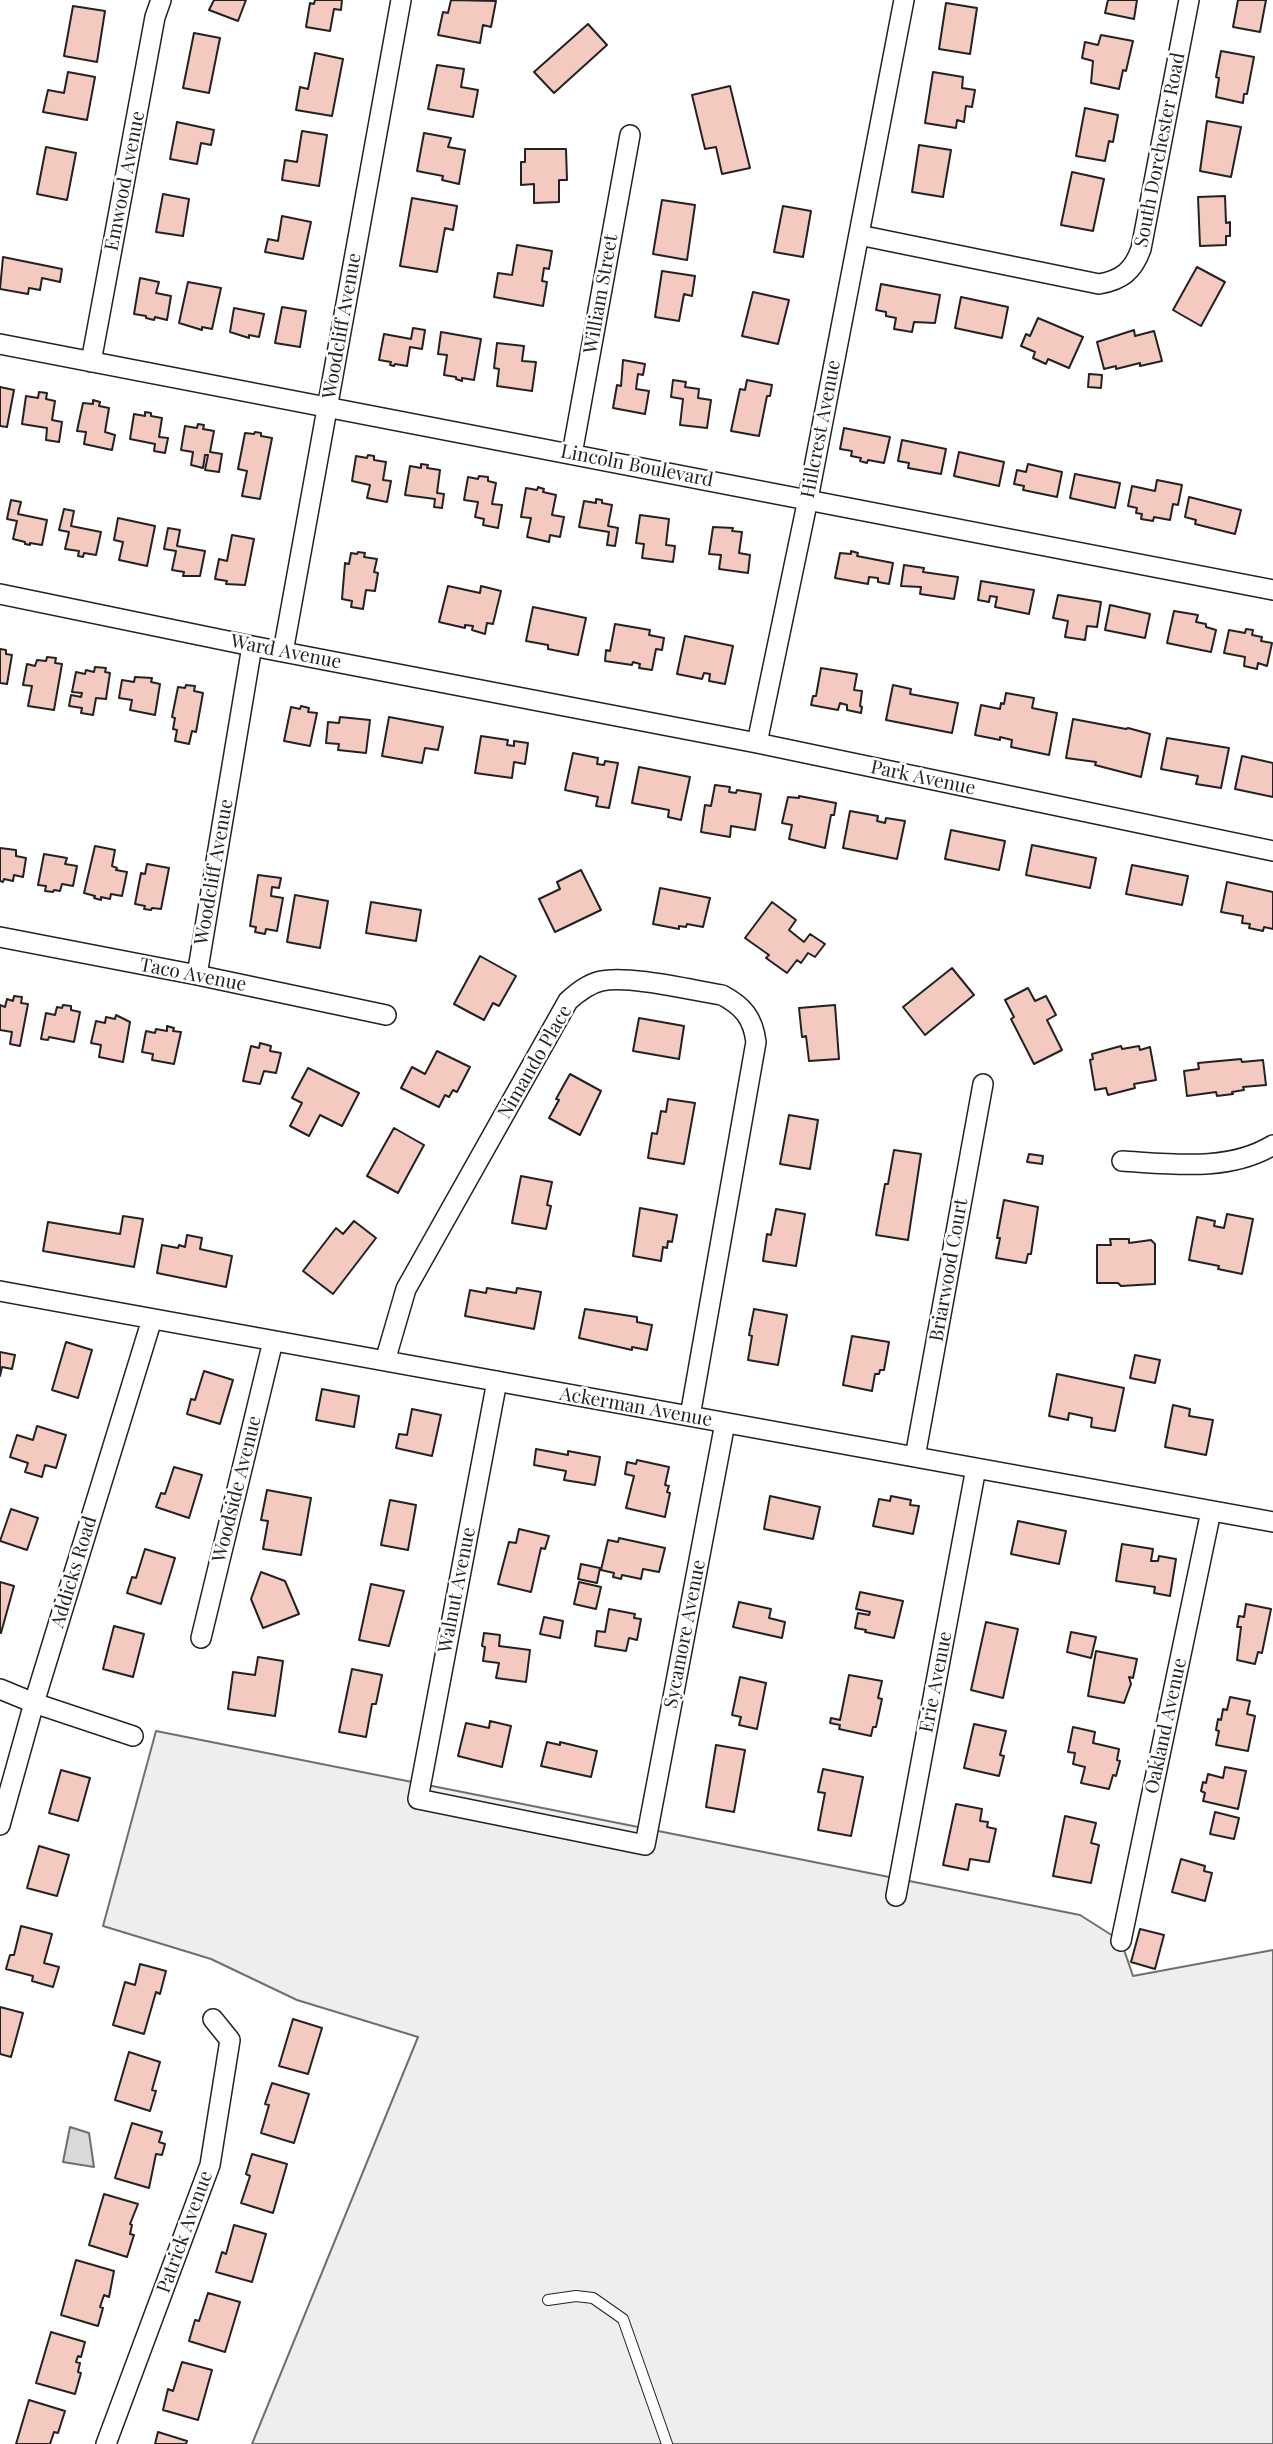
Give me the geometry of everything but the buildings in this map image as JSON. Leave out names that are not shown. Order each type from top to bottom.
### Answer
[{"type":"street","name":"Emwood Avenue","points":[[91,362],[152,30],[161,0]]},
{"type":"street","name":"Woodcliff Avenue","points":[[283,652],[401,0]]},
{"type":"street","name":"Hillcrest Avenue","points":[[757,743],[808,499],[904,0]]},
{"type":"street","name":"South Dorchester Road","points":[[859,235],[1099,284],[1112,282],[1125,275],[1135,265],[1141,249],[1189,0]]},
{"type":"street","name":"William Street","points":[[572,454],[630,135]]},
{"type":"street","name":"Lincoln Boulevard","points":[[0,345],[1273,590]]},
{"type":"street","name":"Ward Avenue","points":[[0,594],[572,708]]},
{"type":"street","name":"Woodcliff Avenue","points":[[197,975],[252,646]]},
{"type":"street","name":"Park Avenue","points":[[572,708],[757,743],[1273,851]]},
{"type":"street","name":"Taco Avenue","points":[[0,937],[386,1015]]},
{"type":"street","name":"Nimando Place","points":[[385,1361],[406,1289],[569,1001],[591,985],[618,978],[722,995],[747,1013],[754,1028],[756,1042],[690,1416]]},
{"type":"street","name":"Briarwood Court","points":[[915,1457],[983,1084]]},
{"type":"street","points":[[1122,1161],[1192,1164],[1227,1161],[1258,1154],[1273,1145]]},
{"type":"street","name":"Ackerman Avenue","points":[[0,1291],[1273,1522]]},
{"type":"street","name":"Addicks Road","points":[[0,1825],[34,1703],[152,1319]]},
{"type":"street","name":"Woodside Avenue","points":[[201,1638],[273,1341]]},
{"type":"street","name":"Walnut Avenue","points":[[497,1381],[418,1799],[645,1845]]},
{"type":"street","name":"Sycamore Avenue","points":[[645,1845],[725,1423]]},
{"type":"street","name":"Erie Avenue","points":[[896,1896],[976,1468]]},
{"type":"street","name":"Oakland Avenue","points":[[1121,1941],[1211,1511]]},
{"type":"street","points":[[0,1689],[134,1736]]},
{"type":"street","name":"Patrick Avenue","points":[[106,2444],[210,2165],[230,2040],[213,2019]]},
{"type":"lane","points":[[548,2300],[576,2296],[593,2298],[624,2319],[667,2444]]},
{"type":"shaded area","points":[[156,1731],[1080,1915],[1121,1941],[1133,1976],[1273,1950],[1273,2444],[252,2444],[418,2037],[297,2000],[211,1959],[103,1926]]},
{"type":"shaded area","points":[[70,2127],[89,2133],[94,2167],[63,2162]]}]
